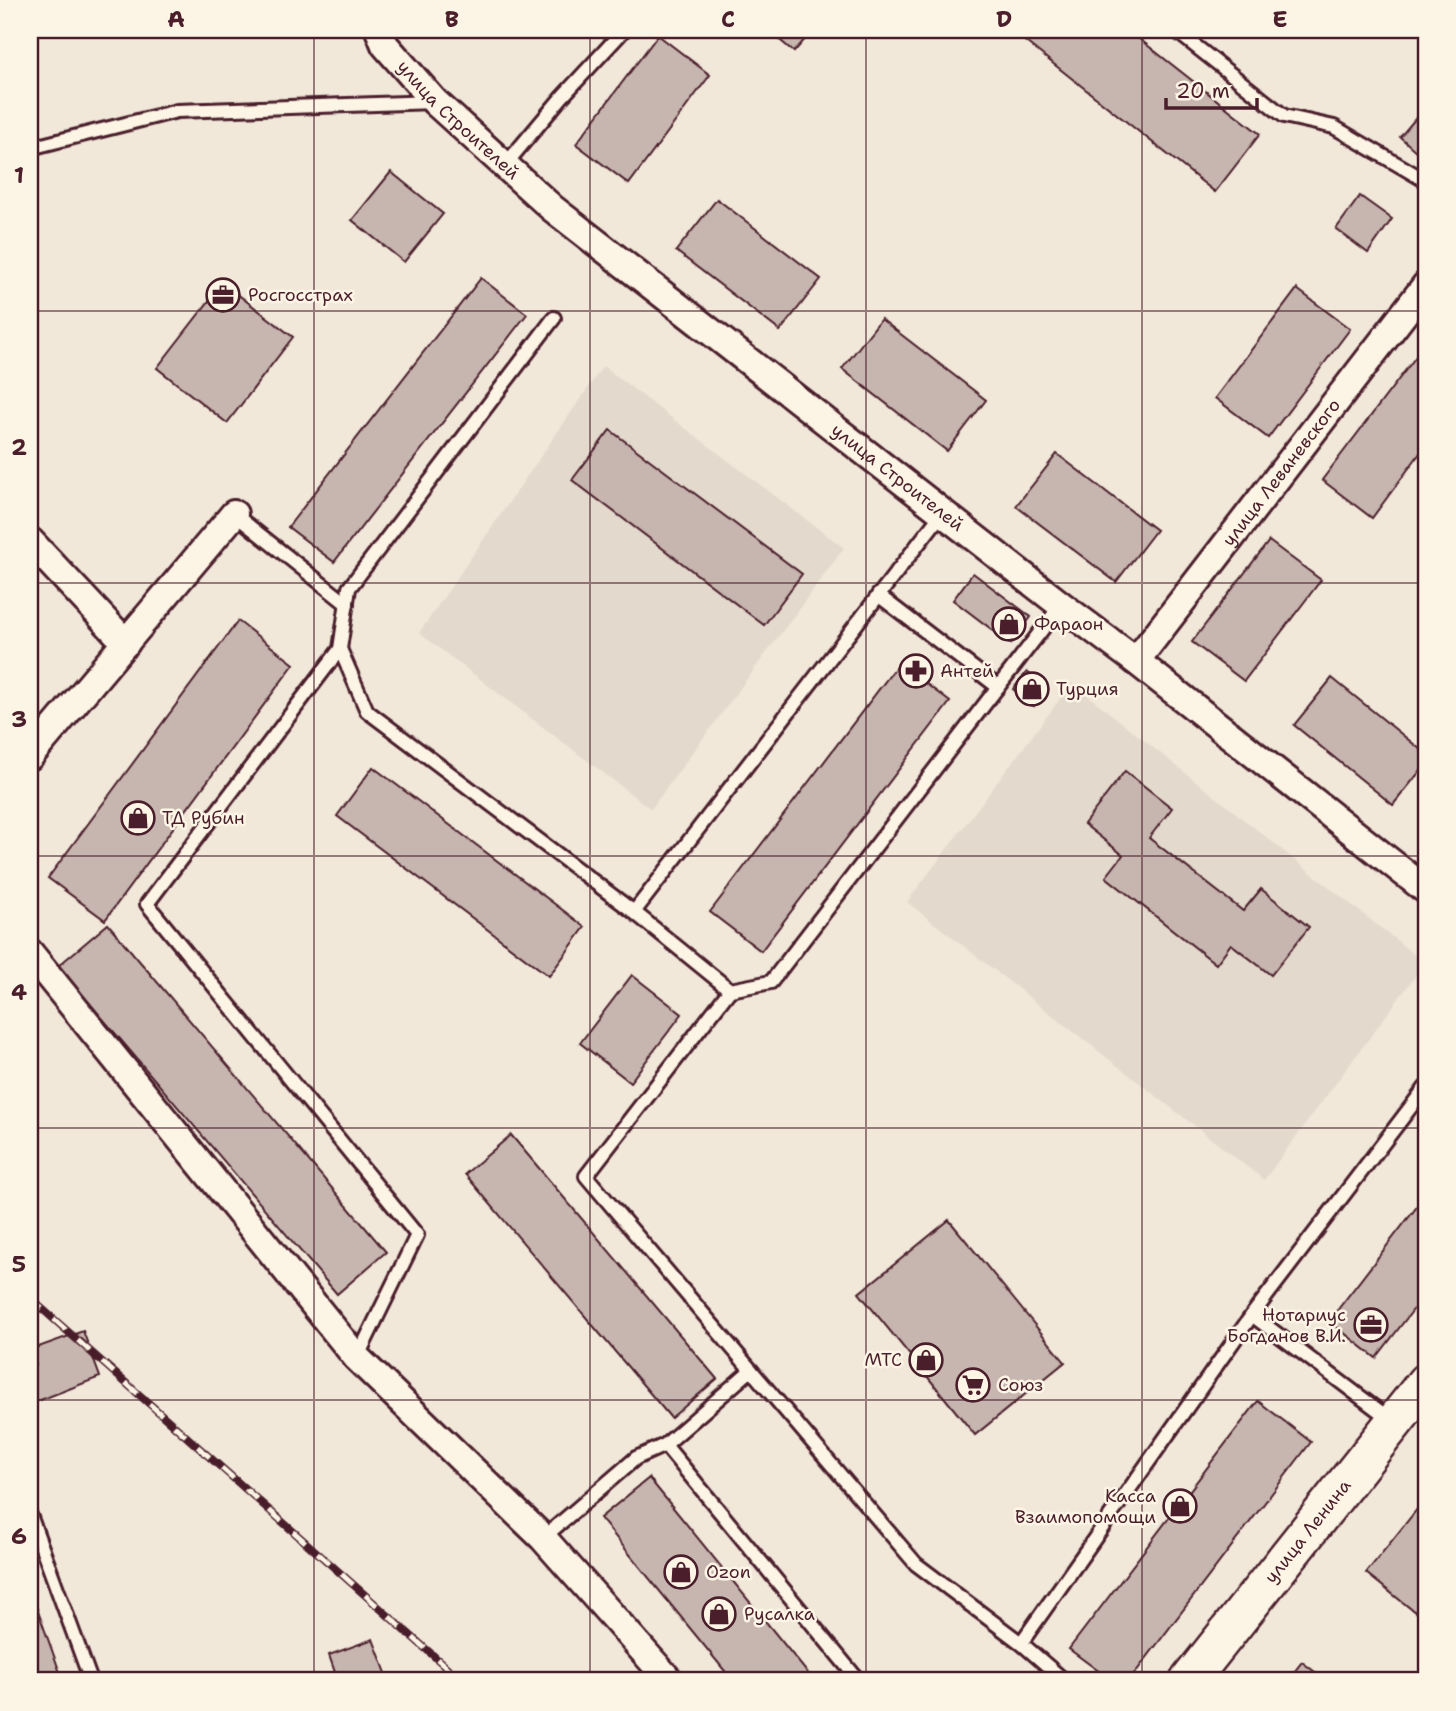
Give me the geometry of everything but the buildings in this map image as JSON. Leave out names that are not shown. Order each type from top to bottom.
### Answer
[{"type":"street","name":"улица Строителей","points":[[382,37],[435,102],[552,208],[1136,661],[1426,890]]},
{"type":"street","name":"улица Леваневского","points":[[1136,661],[1426,285]]},
{"type":"street","points":[[30,756],[234,514]]},
{"type":"street","points":[[30,541],[126,643]]},
{"type":"street","points":[[30,953],[357,1358],[543,1538],[670,1681]]},
{"type":"street","name":"улица Ленина","points":[[1189,1681],[1426,1382]]},
{"type":"lane","points":[[505,165],[562,97],[624,30]]},
{"type":"lane","points":[[1175,30],[1284,116],[1335,127],[1426,181]]},
{"type":"lane","points":[[30,148],[177,111],[435,102]]},
{"type":"lane","points":[[357,1358],[417,1235],[147,904],[340,649],[349,588],[554,318]]},
{"type":"lane","points":[[634,912],[943,512]]},
{"type":"lane","points":[[234,514],[347,604]]},
{"type":"lane","points":[[878,595],[998,687]]},
{"type":"lane","points":[[1062,605],[771,982],[730,990],[586,1176],[916,1564],[1021,1643],[1065,1681]]},
{"type":"lane","points":[[340,649],[367,711],[634,912],[730,990]]},
{"type":"lane","points":[[1021,1643],[1252,1315],[1426,1087]]},
{"type":"lane","points":[[1252,1315],[1394,1423]]},
{"type":"lane","points":[[543,1538],[636,1458],[665,1445],[751,1370]]},
{"type":"lane","points":[[665,1445],[859,1681]]},
{"type":"lane","points":[[30,1516],[91,1681]]},
{"type":"shaded area","points":[[603,366],[844,548],[651,809],[419,633]]},
{"type":"shaded area","points":[[1072,683],[1425,963],[1264,1180],[907,902]]},
{"type":"railway","points":[[30,1298],[462,1681]]},
{"type":"place","name":"Росгосстрах","points":[[223,295]]},
{"type":"place","name":"Фараон","points":[[1009,624]]},
{"type":"place","name":"Антей","points":[[916,671]]},
{"type":"place","name":"Турция","points":[[1032,689]]},
{"type":"place","name":"ТД Рубин","points":[[138,818]]},
{"type":"place","name":"Нотариус Богданов В.И.","points":[[1371,1325]]},
{"type":"place","name":"МТС","points":[[926,1360]]},
{"type":"place","name":"Союз","points":[[973,1385]]},
{"type":"place","name":"Касса Взаимопомощи","points":[[1180,1506]]},
{"type":"place","name":"Ozon","points":[[681,1572]]},
{"type":"place","name":"Русалка","points":[[719,1614]]}]
